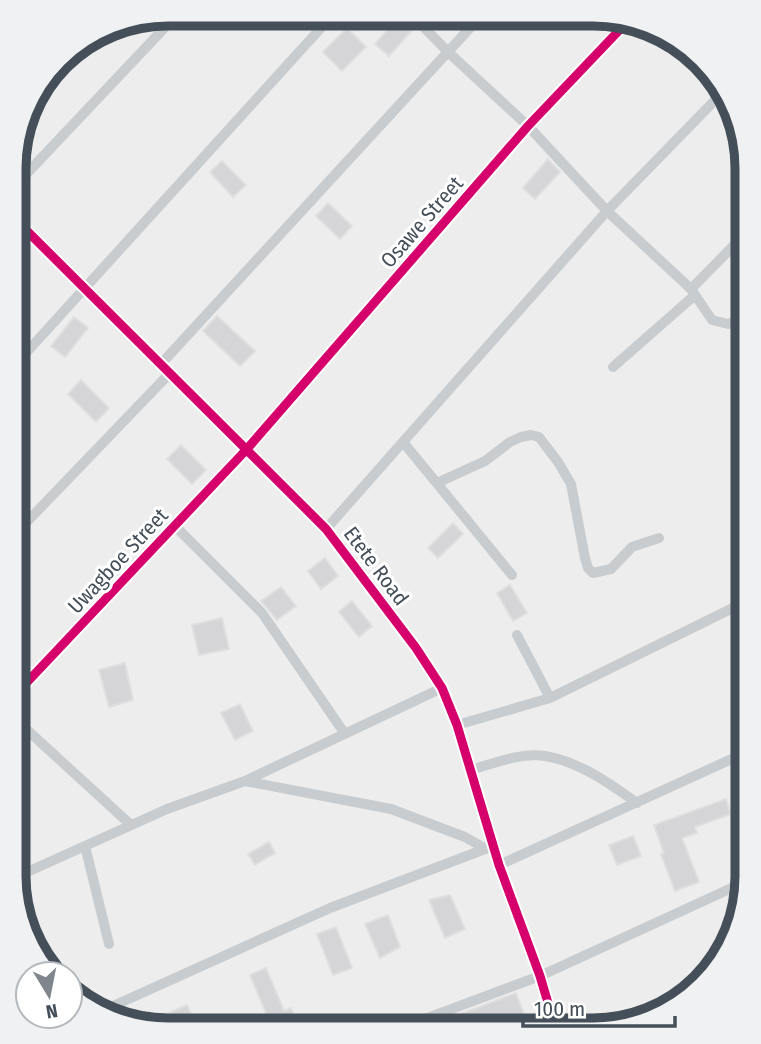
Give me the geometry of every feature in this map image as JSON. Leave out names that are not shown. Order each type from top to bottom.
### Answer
[{"type":"street","points":[[26,174],[166,26]]},
{"type":"street","points":[[26,353],[323,26]]},
{"type":"street","points":[[423,26],[528,126],[607,211],[693,292],[712,320],[728,324],[735,321]]},
{"type":"street","points":[[161,364],[472,26]]},
{"type":"street","name":"Osawe Street","points":[[247,449],[528,126],[620,29]]},
{"type":"street","points":[[326,529],[607,211],[716,99]]},
{"type":"street","name":"Etete Road","points":[[26,230],[326,529],[416,648],[442,688],[457,725],[490,847],[540,976],[552,1018]]},
{"type":"street","points":[[613,367],[693,292],[735,245]]},
{"type":"street","points":[[26,523],[170,373]]},
{"type":"street","points":[[437,483],[485,461],[510,442],[531,435],[538,437],[558,462],[570,484],[588,568],[593,573],[611,569],[632,548],[659,538]]},
{"type":"street","points":[[403,442],[512,575]]},
{"type":"street","name":"Uwagboe Street","points":[[26,683],[247,449]]},
{"type":"street","points":[[175,526],[262,613],[345,734]]},
{"type":"street","points":[[457,725],[550,698],[734,607]]},
{"type":"street","points":[[517,635],[550,698]]},
{"type":"street","points":[[26,873],[167,809],[245,781],[442,688]]},
{"type":"street","points":[[26,730],[131,825]]},
{"type":"street","points":[[470,770],[515,759],[544,756],[595,774],[637,803]]},
{"type":"street","points":[[499,865],[734,758]]},
{"type":"street","points":[[245,781],[391,809],[490,847]]},
{"type":"street","points":[[85,846],[109,944]]},
{"type":"street","points":[[113,1006],[330,908],[490,847]]},
{"type":"street","points":[[430,1018],[540,976],[734,887]]},
{"type":"building","points":[[391,26],[414,28],[389,56],[375,44]]},
{"type":"building","points":[[347,28],[366,47],[342,71],[323,52]]},
{"type":"building","points":[[548,159],[560,172],[535,199],[523,188]]},
{"type":"building","points":[[222,161],[246,185],[233,197],[210,172]]},
{"type":"building","points":[[328,203],[352,226],[340,239],[316,216]]},
{"type":"building","points":[[217,316],[255,351],[240,366],[203,331]]},
{"type":"building","points":[[74,317],[88,328],[65,357],[51,346]]},
{"type":"building","points":[[81,380],[109,408],[96,422],[68,394]]},
{"type":"building","points":[[181,445],[206,470],[192,484],[167,459]]},
{"type":"building","points":[[453,523],[463,534],[438,558],[428,548]]},
{"type":"building","points":[[325,558],[338,576],[321,589],[308,571]]},
{"type":"building","points":[[510,585],[527,613],[513,621],[497,593]]},
{"type":"building","points":[[281,587],[296,606],[277,620],[261,601]]},
{"type":"building","points":[[352,601],[372,626],[359,637],[339,612]]},
{"type":"building","points":[[222,618],[229,649],[199,655],[192,625]]},
{"type":"building","points":[[125,663],[133,700],[109,707],[99,670]]},
{"type":"building","points":[[240,704],[253,731],[235,740],[221,713]]},
{"type":"building","points":[[726,799],[731,814],[695,827],[697,833],[682,838],[699,882],[675,891],[661,854],[664,853],[654,825]]},
{"type":"building","points":[[633,836],[641,856],[617,865],[609,845]]},
{"type":"building","points":[[269,842],[275,853],[255,865],[248,854]]},
{"type":"building","points":[[450,895],[465,929],[445,938],[429,900]]},
{"type":"building","points":[[388,915],[400,947],[380,958],[365,924]]},
{"type":"building","points":[[336,927],[352,968],[333,975],[317,934]]},
{"type":"building","points":[[266,968],[284,1011],[291,1008],[296,1018],[268,1018],[250,975]]},
{"type":"building","points":[[516,993],[525,1018],[456,1018],[455,1016]]},
{"type":"building","points":[[187,1005],[193,1018],[168,1018],[159,1018]]},
{"type":"cycle path","points":[[26,683],[247,449],[528,126],[620,29]]},
{"type":"cycle path","points":[[26,230],[326,529],[416,648],[442,688],[457,725],[499,865],[540,976],[552,1018]]}]
